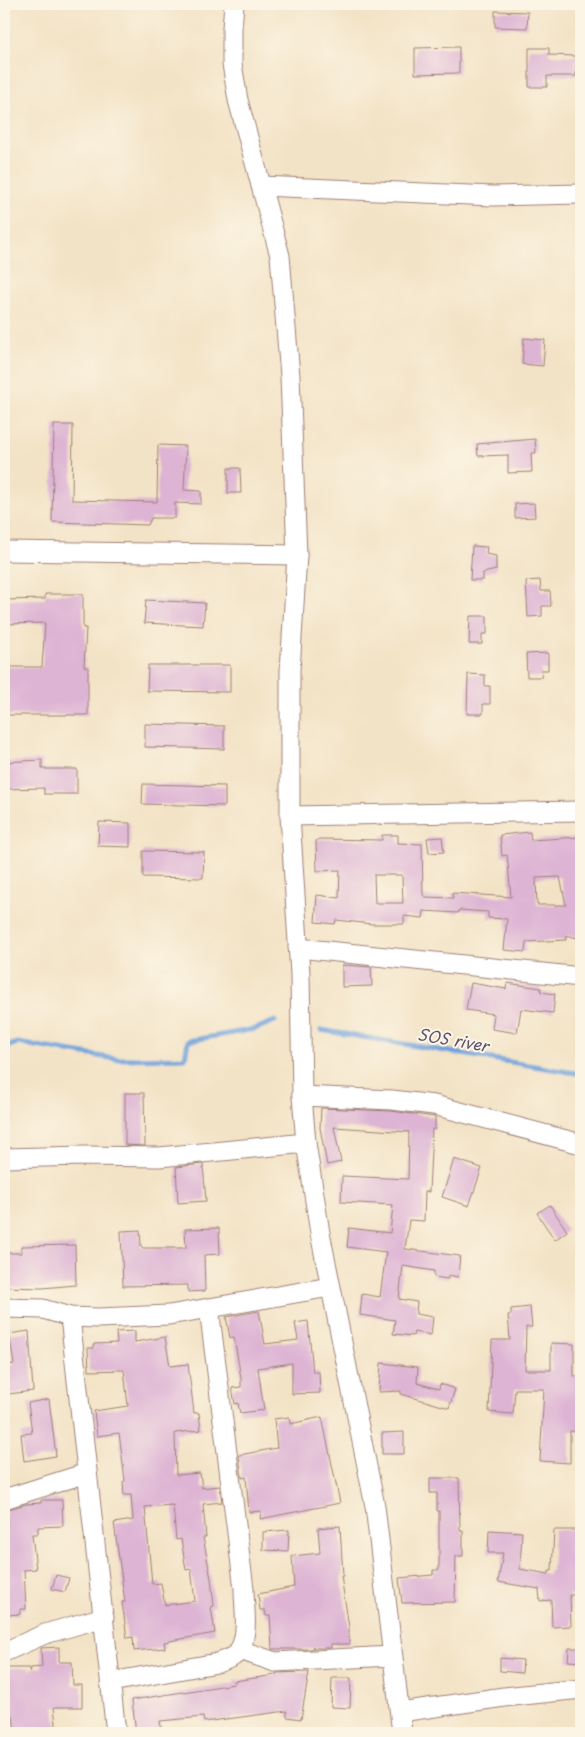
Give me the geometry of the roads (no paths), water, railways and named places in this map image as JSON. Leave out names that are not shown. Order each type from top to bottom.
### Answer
[{"type":"street","points":[[234,4],[232,64],[238,100],[280,256],[293,425],[296,555],[290,671],[290,816],[298,948],[302,1096],[306,1143],[330,1288],[375,1506],[402,1733]]},
{"type":"street","points":[[261,186],[493,196],[581,194]]},
{"type":"street","points":[[4,551],[296,555]]},
{"type":"street","points":[[290,816],[581,812]]},
{"type":"street","points":[[298,948],[581,977]]},
{"type":"street","points":[[302,1096],[392,1100],[434,1105],[581,1144]]},
{"type":"street","points":[[4,1158],[159,1157],[306,1143]]},
{"type":"street","points":[[4,1308],[43,1309],[70,1317],[98,1318],[169,1315],[330,1288]]},
{"type":"street","points":[[111,1682],[217,1663],[230,1659],[240,1650],[244,1626],[244,1589],[209,1308]]},
{"type":"street","points":[[70,1317],[116,1733]]},
{"type":"street","points":[[4,1499],[87,1473]]},
{"type":"street","points":[[4,1652],[45,1634],[104,1616]]},
{"type":"street","points":[[240,1650],[275,1662],[392,1656]]},
{"type":"street","points":[[400,1712],[504,1697],[581,1689]]},
{"type":"waterway","points":[[4,1047],[18,1043],[116,1059],[185,1058],[188,1041],[255,1029],[275,1021]]},
{"type":"waterway","name":"SOS river","points":[[321,1030],[581,1074]]}]
